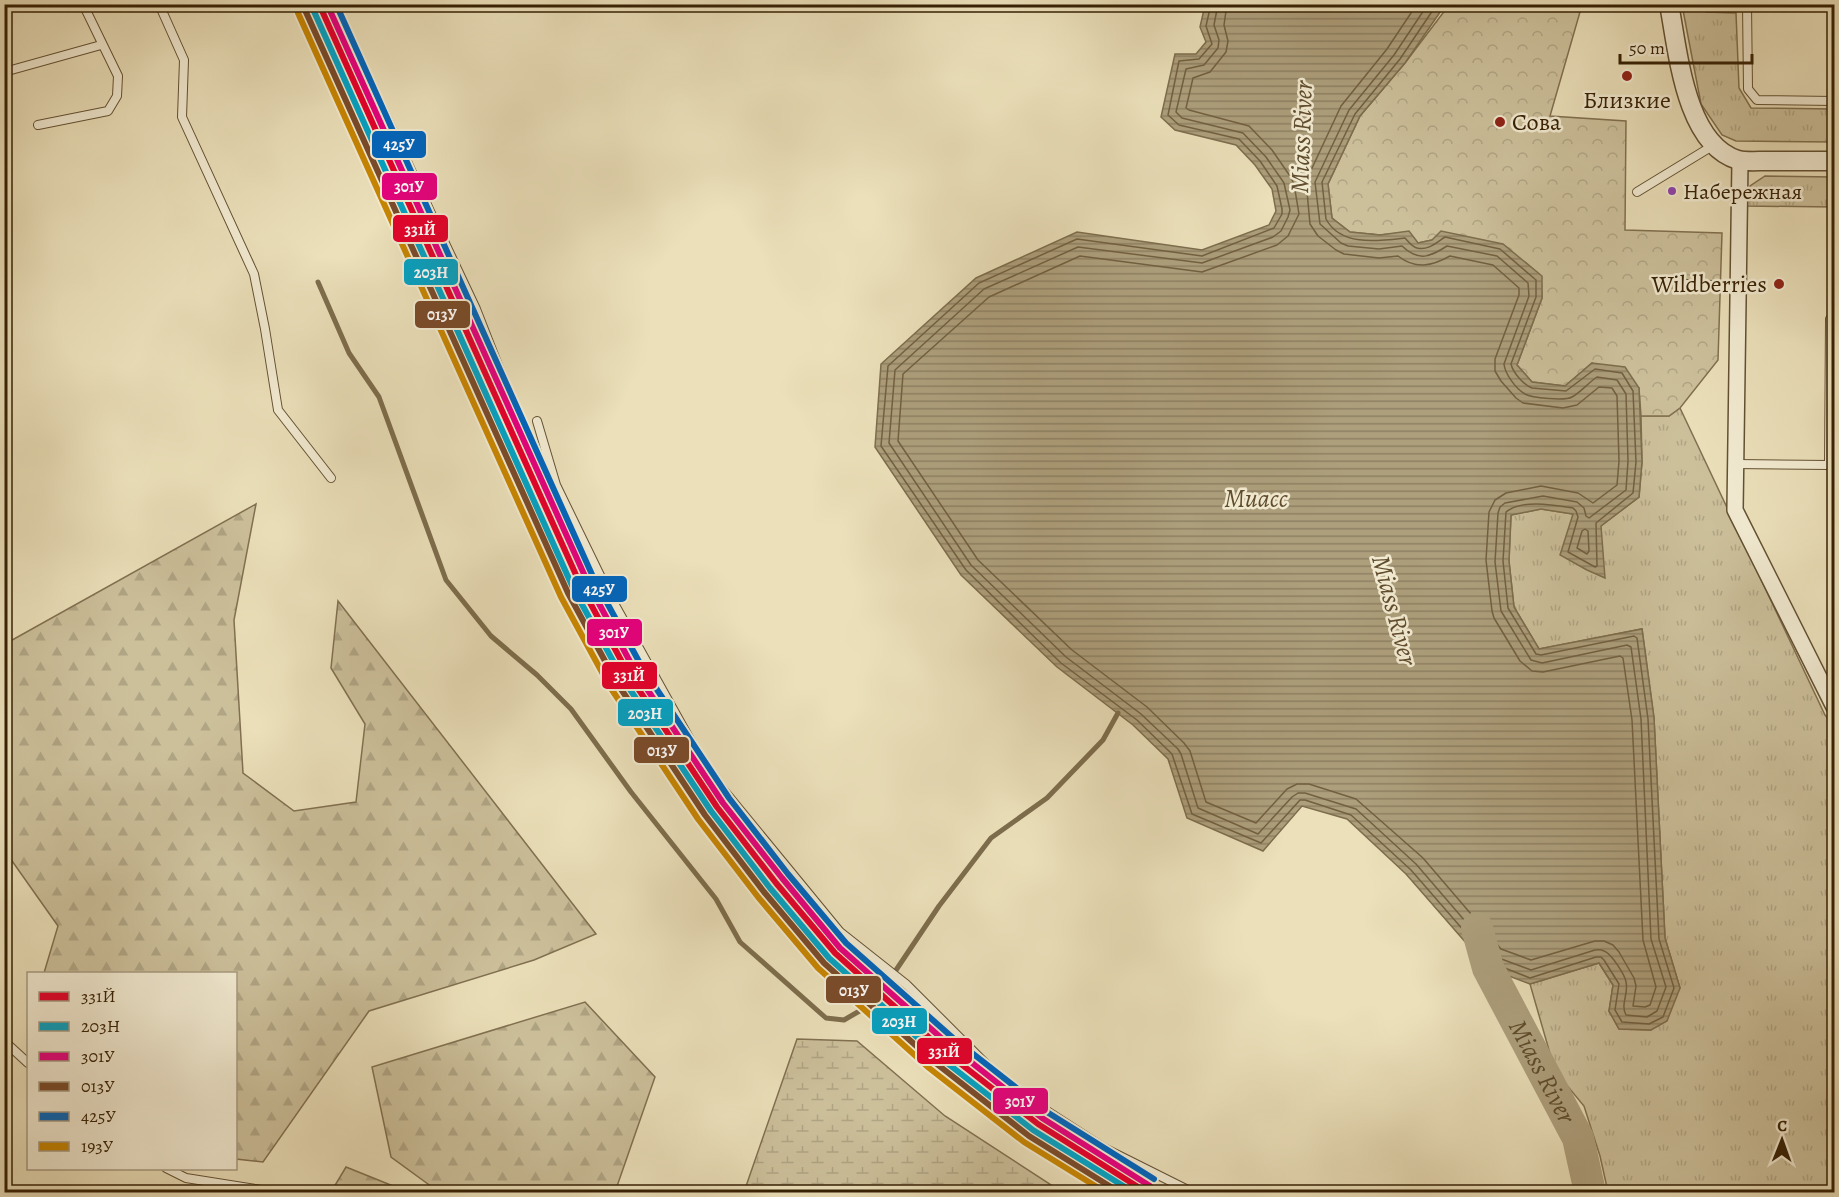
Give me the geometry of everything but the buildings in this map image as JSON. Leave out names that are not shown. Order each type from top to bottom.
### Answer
[{"type":"street","points":[[1669,4],[1688,98],[1698,122],[1722,153],[1740,161],[1834,161]]},
{"type":"street","points":[[1740,161],[1735,510],[1834,707]]},
{"type":"lane","points":[[38,125],[108,111],[117,96],[118,76],[83,4]]},
{"type":"lane","points":[[159,4],[184,60],[182,117],[254,274],[278,410],[331,477]]},
{"type":"lane","points":[[334,4],[476,309],[505,383]]},
{"type":"lane","points":[[1747,4],[1748,89],[1757,100],[1834,100]]},
{"type":"lane","points":[[4,72],[101,45]]},
{"type":"lane","points":[[1638,192],[1714,145]]},
{"type":"lane","points":[[1688,285],[1738,286]]},
{"type":"lane","points":[[1735,464],[1832,467],[1830,319],[1834,319]]},
{"type":"lane","points":[[537,421],[556,485],[566,506],[611,598],[707,770],[840,932],[907,985],[1006,1085],[1104,1148],[1192,1192]]},
{"type":"lane","points":[[4,1041],[27,1062]]},
{"type":"lane","points":[[170,1170],[186,1178],[274,1192]]},
{"type":"green space","points":[[1449,5],[1582,5],[1550,116],[1626,121],[1625,230],[1722,233],[1718,360],[1680,408],[1669,416],[1641,416],[1639,388],[1592,363],[1565,386],[1532,382],[1517,365],[1542,298],[1541,276],[1526,263],[1432,240],[1418,243],[1409,232],[1380,235],[1350,232],[1332,218],[1328,184],[1360,116],[1405,63]]},
{"type":"green space","points":[[1682,5],[1705,5],[1706,12],[1736,13],[1739,88],[1751,108],[1834,109],[1834,142],[1736,141],[1722,135],[1701,104]]},
{"type":"green space","points":[[1765,176],[1834,177],[1834,207],[1746,206],[1750,186]]},
{"type":"green space","points":[[1680,408],[1825,715],[1834,725],[1834,1192],[1608,1192],[1600,1156],[1584,1106],[1555,1071],[1530,984],[1599,963],[1613,985],[1609,1011],[1619,1029],[1651,1030],[1680,988],[1665,938],[1654,718],[1642,629],[1539,649],[1514,607],[1509,561],[1511,515],[1541,509],[1573,514],[1601,526],[1639,497],[1642,462],[1641,416],[1669,416]]},
{"type":"green space","points":[[256,504],[234,620],[243,773],[294,811],[356,802],[365,724],[331,668],[338,601],[596,934],[534,960],[369,1011],[263,1162],[237,1159],[237,972],[44,972],[58,926],[5,851],[5,644]]},
{"type":"green space","points":[[585,1002],[655,1077],[615,1192],[439,1192],[391,1157],[372,1067]]},
{"type":"green space","points":[[797,1039],[857,1041],[945,1116],[1062,1192],[744,1192]]},
{"type":"green space","points":[[346,1167],[408,1192],[331,1192]]},
{"type":"water","name":"Миасс","points":[[1205,5],[1445,5],[1405,63],[1360,116],[1328,184],[1332,218],[1350,232],[1380,235],[1409,231],[1418,243],[1432,240],[1441,231],[1503,244],[1542,276],[1542,298],[1517,365],[1532,382],[1565,386],[1592,363],[1625,367],[1639,388],[1642,462],[1639,497],[1601,526],[1605,578],[1560,555],[1573,514],[1541,509],[1511,515],[1509,561],[1514,607],[1539,649],[1642,629],[1654,718],[1665,938],[1680,988],[1667,1021],[1651,1030],[1619,1029],[1609,1011],[1613,985],[1599,963],[1530,984],[1488,968],[1406,874],[1347,819],[1302,806],[1263,851],[1187,818],[1168,759],[1133,725],[1057,667],[961,575],[875,447],[881,364],[976,278],[1077,232],[1202,250],[1269,225],[1276,211],[1272,189],[1255,165],[1236,145],[1175,130],[1161,117],[1175,54],[1196,54],[1206,42],[1200,27]]},
{"type":"waterway","points":[[318,282],[349,353],[379,397],[446,580],[491,636],[537,675],[571,709],[631,792],[716,899],[740,942],[826,1018],[844,1020],[863,1009]]},
{"type":"waterway","points":[[884,988],[939,906],[991,838],[1047,798],[1103,740],[1118,713]]},
{"type":"waterway","name":"Miass River","points":[[1477,928],[1488,968],[1578,1138],[1590,1192]]},
{"type":"transit line","name":"331Й","points":[[319,4],[581,586],[629,675],[717,807],[776,883],[835,953],[943,1050],[1038,1124],[1146,1192]]},
{"type":"transit line","name":"301У","points":[[327,4],[588,583],[635,671],[723,803],[840,948],[948,1044],[1042,1118],[1150,1186]]},
{"type":"transit line","name":"425У","points":[[336,4],[594,579],[642,667],[729,798],[788,874],[846,943],[953,1038],[1047,1112],[1154,1179]]},
{"type":"transit line","name":"203Н","points":[[312,7],[574,590],[623,679],[711,811],[770,888],[829,958],[938,1056],[1033,1130],[1133,1192]]},
{"type":"transit line","name":"013У","points":[[305,10],[568,593],[617,683],[705,815],[764,892],[824,963],[933,1061],[1029,1136],[1119,1192]]},
{"type":"transit line","name":"193У","points":[[298,13],[561,597],[610,687],[698,819],[758,897],[818,968],[929,1068],[1024,1142],[1105,1192]]},
{"type":"place","name":"Близкие","points":[[1627,76]]},
{"type":"place","name":"Сова","points":[[1500,122]]},
{"type":"place","name":"Набережная","points":[[1672,191]]},
{"type":"place","name":"Wildberries","points":[[1779,284]]}]
